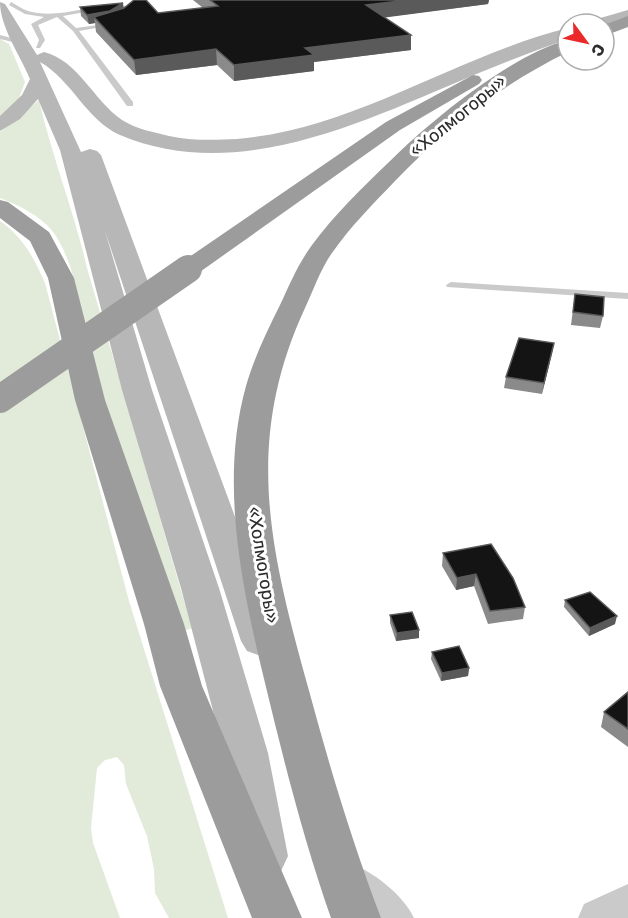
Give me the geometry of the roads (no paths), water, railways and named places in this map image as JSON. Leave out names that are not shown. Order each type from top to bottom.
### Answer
[{"type":"highway","name":"«Холмогоры»","points":[[0,399],[430,104],[490,71],[556,43]]},
{"type":"highway","name":"«Холмогоры»","points":[[356,918],[338,871],[315,796],[268,612],[253,518],[253,453],[258,401],[271,353],[313,262],[353,212],[402,161],[494,83],[556,50]]},
{"type":"highway","points":[[0,207],[40,237],[61,278],[90,400],[164,624],[181,686],[275,914]]},
{"type":"main road","points":[[0,125],[35,92],[17,33]]},
{"type":"main road","points":[[17,33],[56,62],[104,117],[122,128],[144,136],[180,143],[241,144],[280,140],[344,123],[470,70],[556,38]]},
{"type":"main road","points":[[17,33],[102,186],[315,796]]},
{"type":"main road","points":[[17,33],[70,150],[137,390],[203,599],[246,753],[275,914]]},
{"type":"street","points":[[338,871],[393,918]]},
{"type":"lane","points":[[58,15],[34,24],[42,40],[17,33],[18,11],[58,15],[114,7],[131,10],[123,19],[102,27],[75,30]]},
{"type":"lane","points":[[58,15],[75,30],[130,104]]},
{"type":"lane","points":[[451,285],[628,296]]}]
